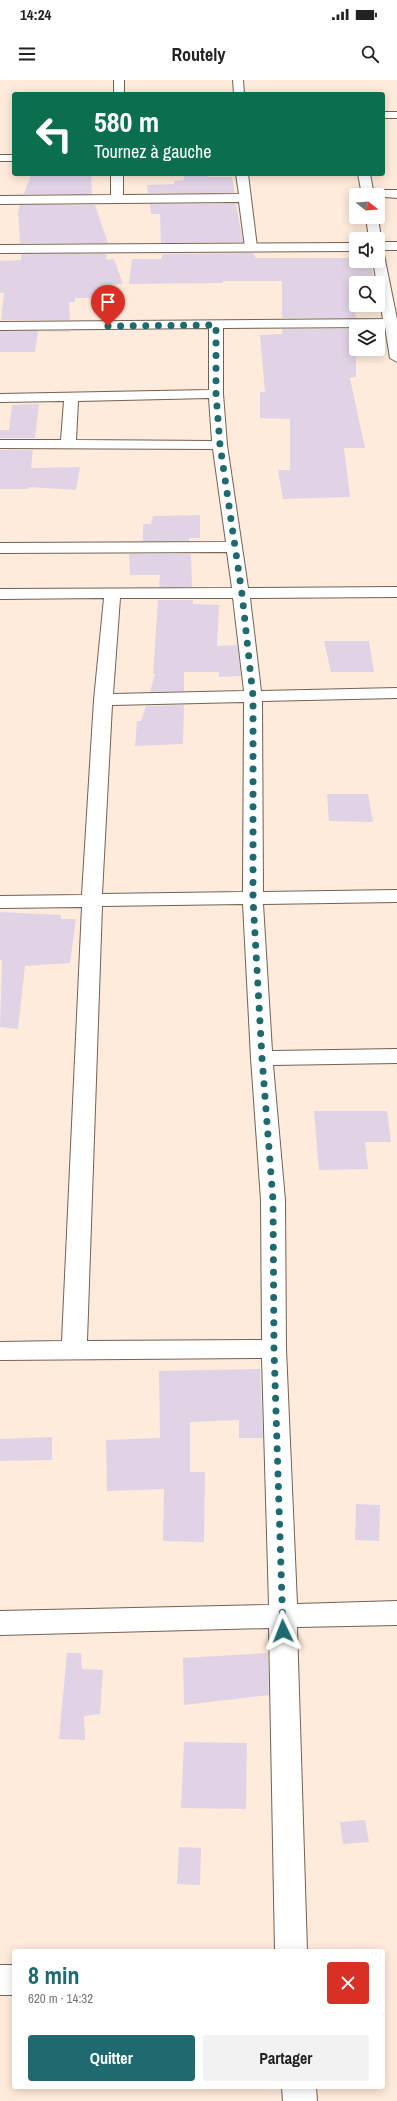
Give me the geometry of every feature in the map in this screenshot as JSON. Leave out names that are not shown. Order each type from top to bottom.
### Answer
[{"type":"street","points":[[119,80],[119,92]]},
{"type":"street","points":[[238,80],[239,92]]},
{"type":"street","points":[[385,115],[397,115]]},
{"type":"street","points":[[0,158],[12,158]]},
{"type":"street","points":[[117,176],[117,199]]},
{"type":"street","points":[[242,176],[251,247]]},
{"type":"street","points":[[364,176],[367,188]]},
{"type":"street","points":[[385,194],[397,194]]},
{"type":"street","points":[[0,200],[245,198]]},
{"type":"street","points":[[385,246],[397,246]]},
{"type":"street","points":[[0,249],[349,247]]},
{"type":"street","points":[[381,268],[394,323],[397,358]]},
{"type":"street","points":[[0,326],[394,323]]},
{"type":"street","points":[[216,325],[216,394],[220,445],[233,547],[242,594],[253,696],[253,899],[262,1058],[273,1200],[274,1349],[283,1615],[291,1949]]},
{"type":"street","points":[[0,398],[216,394]]},
{"type":"street","points":[[68,444],[71,397]]},
{"type":"street","points":[[0,444],[220,445]]},
{"type":"street","points":[[0,548],[233,547]]},
{"type":"street","points":[[0,594],[112,595],[397,592]]},
{"type":"street","points":[[74,1351],[91,900],[103,700],[112,595]]},
{"type":"street","points":[[103,700],[397,693]]},
{"type":"street","points":[[0,902],[397,896]]},
{"type":"street","points":[[262,1058],[397,1056]]},
{"type":"street","points":[[0,1351],[274,1349]]},
{"type":"street","points":[[0,1623],[397,1613]]},
{"type":"street","points":[[0,1980],[12,1980]]},
{"type":"street","points":[[299,2089],[300,2101]]},
{"type":"building","points":[[31,176],[91,176],[92,194],[24,194]]},
{"type":"building","points":[[184,176],[232,177],[235,193],[148,193],[147,185],[174,184],[174,181],[184,180]]},
{"type":"building","points":[[150,204],[236,204],[243,242],[161,243],[160,214],[151,214]]},
{"type":"building","points":[[20,205],[95,205],[108,243],[20,243],[18,212]]},
{"type":"building","points":[[253,253],[256,258],[349,258],[349,268],[372,268],[373,276],[349,276],[349,312],[355,312],[356,318],[282,318],[282,281],[129,284],[132,259],[162,259],[162,254]]},
{"type":"building","points":[[21,254],[107,254],[106,260],[114,259],[123,284],[104,285],[103,298],[75,298],[75,302],[69,302],[70,320],[1,320],[4,293],[0,293],[0,261],[21,260]]},
{"type":"building","points":[[282,329],[349,329],[349,356],[356,356],[356,377],[350,378],[365,448],[344,448],[350,497],[283,499],[278,470],[290,470],[290,419],[260,418],[260,392],[265,392],[260,335],[282,334]]},
{"type":"building","points":[[0,331],[38,331],[35,352],[0,352]]},
{"type":"building","points":[[38,331],[70,331],[70,332]]},
{"type":"building","points":[[39,404],[35,438],[0,438],[0,430],[9,430],[12,405]]},
{"type":"building","points":[[0,450],[33,450],[31,468],[80,467],[76,490],[29,487],[28,489],[0,489]]},
{"type":"building","points":[[200,515],[200,538],[189,538],[189,541],[143,541],[143,524],[151,524],[153,516]]},
{"type":"building","points":[[129,554],[191,554],[192,587],[159,587],[160,575],[130,575]]},
{"type":"building","points":[[158,600],[193,600],[193,604],[219,605],[217,646],[237,645],[241,676],[219,677],[219,672],[184,672],[184,691],[150,692],[155,674],[153,674]]},
{"type":"building","points":[[324,641],[369,641],[374,672],[331,672]]},
{"type":"building","points":[[184,705],[183,744],[135,746],[137,721],[141,721],[146,706]]},
{"type":"building","points":[[327,794],[368,794],[373,822],[329,821]]},
{"type":"building","points":[[0,912],[61,915],[61,919],[76,919],[70,963],[25,966],[18,1029],[0,1027],[2,960],[0,960]]},
{"type":"building","points":[[314,1111],[387,1111],[391,1142],[365,1142],[368,1169],[319,1170]]},
{"type":"building","points":[[260,1369],[263,1438],[239,1438],[239,1420],[190,1422],[190,1472],[205,1472],[204,1542],[163,1541],[164,1489],[107,1491],[106,1440],[160,1438],[159,1371]]},
{"type":"building","points":[[52,1437],[52,1460],[0,1461],[0,1439]]},
{"type":"building","points":[[356,1504],[380,1505],[379,1541],[355,1540]]},
{"type":"building","points":[[67,1653],[81,1653],[82,1669],[103,1670],[100,1714],[84,1716],[85,1740],[59,1739]]},
{"type":"building","points":[[268,1653],[269,1695],[184,1705],[183,1658]]},
{"type":"building","points":[[184,1742],[247,1743],[246,1809],[181,1808]]},
{"type":"building","points":[[365,1820],[369,1842],[343,1844],[340,1822]]},
{"type":"building","points":[[179,1847],[201,1848],[200,1885],[177,1884]]},
{"type":"route","points":[[108,326],[216,325],[216,394],[220,445],[233,547],[242,594],[253,696],[253,899],[262,1058],[273,1200],[274,1349],[283,1631]]}]
